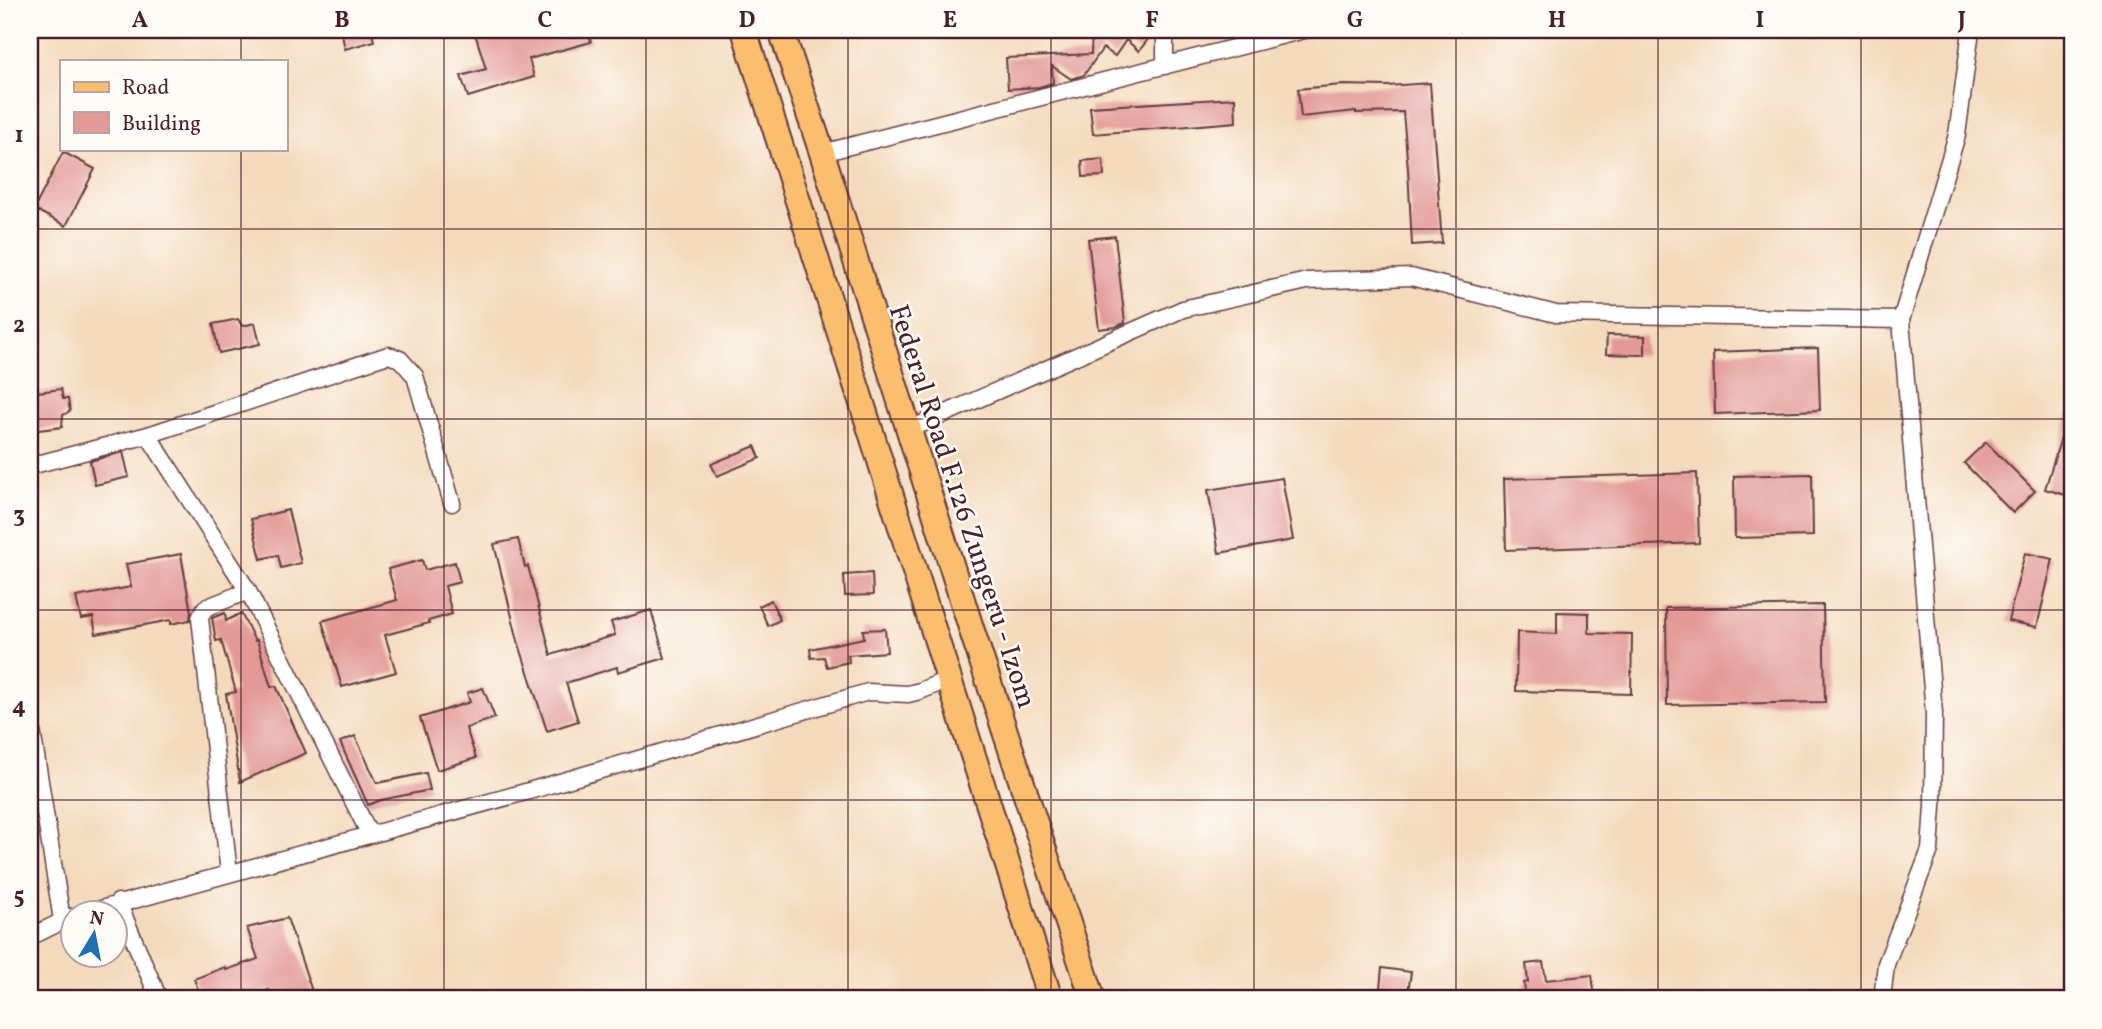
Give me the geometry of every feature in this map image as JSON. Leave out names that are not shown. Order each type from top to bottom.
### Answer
[{"type":"main road","points":[[744,30],[1050,999]]},
{"type":"main road","name":"Federal Road F.126 Zungeru - Izom","points":[[782,30],[1088,998]]},
{"type":"street","points":[[1165,30],[1165,66]]},
{"type":"street","points":[[822,153],[1304,30]]},
{"type":"street","points":[[1882,999],[1886,964],[1930,850],[1933,806],[1934,713],[1900,320],[1957,135],[1971,30]]},
{"type":"street","points":[[908,430],[1183,309],[1307,281],[1411,277],[1556,314],[1900,320]]},
{"type":"street","points":[[30,466],[148,435],[388,355],[400,359],[415,376],[452,503]]},
{"type":"street","points":[[148,435],[248,591],[370,835]]},
{"type":"street","points":[[229,873],[200,618],[205,608],[248,591]]},
{"type":"street","points":[[126,900],[529,792],[869,692],[908,694],[949,679]]},
{"type":"street","points":[[30,718],[65,900]]},
{"type":"street","points":[[30,937],[60,922]]},
{"type":"street","points":[[130,930],[159,999]]},
{"type":"building","points":[[341,30],[371,30],[374,41],[345,49]]},
{"type":"building","points":[[474,30],[588,30],[591,42],[529,59],[534,77],[468,97],[461,76],[486,69]]},
{"type":"building","points":[[1092,30],[1155,30],[1139,51],[1126,40],[1115,56],[1103,48],[1084,75],[1071,79],[1052,66],[1053,83],[1039,87],[1008,89],[1006,58],[1091,54]]},
{"type":"building","points":[[1430,83],[1442,243],[1412,245],[1403,112],[1356,111],[1301,117],[1298,89]]},
{"type":"building","points":[[1235,98],[1236,122],[1093,134],[1090,107]]},
{"type":"building","points":[[63,152],[95,169],[66,226],[34,209]]},
{"type":"building","points":[[1103,159],[1104,176],[1083,177],[1082,161]]},
{"type":"building","points":[[1115,236],[1125,323],[1099,329],[1088,239]]},
{"type":"building","points":[[238,319],[242,326],[255,323],[260,344],[219,353],[213,324]]},
{"type":"building","points":[[1607,335],[1645,336],[1645,355],[1606,354]]},
{"type":"building","points":[[1818,348],[1820,410],[1715,414],[1713,352]]},
{"type":"building","points":[[61,389],[63,399],[68,399],[70,411],[63,415],[62,427],[30,431],[30,393]]},
{"type":"building","points":[[2069,412],[2072,413],[2072,497],[2045,489]]},
{"type":"building","points":[[1986,442],[2035,491],[2013,513],[1964,463]]},
{"type":"building","points":[[755,446],[760,458],[717,476],[711,464]]},
{"type":"building","points":[[123,452],[129,477],[95,485],[90,461]]},
{"type":"building","points":[[1697,473],[1699,543],[1506,550],[1504,479]]},
{"type":"building","points":[[1812,474],[1813,536],[1735,538],[1734,476]]},
{"type":"building","points":[[1282,478],[1293,540],[1219,553],[1208,490]]},
{"type":"building","points":[[288,510],[301,563],[281,568],[278,555],[261,559],[251,519]]},
{"type":"building","points":[[518,539],[525,567],[528,566],[551,655],[615,635],[611,622],[651,610],[665,658],[618,672],[617,667],[566,683],[578,721],[547,731],[518,641],[494,544]]},
{"type":"building","points":[[2025,553],[2053,559],[2037,627],[2008,621]]},
{"type":"building","points":[[181,554],[190,620],[171,624],[171,620],[96,634],[93,617],[81,619],[76,597],[131,587],[126,564]]},
{"type":"building","points":[[422,560],[425,570],[455,562],[460,582],[445,586],[452,614],[385,635],[396,672],[342,687],[322,621],[397,600],[388,569]]},
{"type":"building","points":[[872,573],[873,595],[845,596],[844,575]]},
{"type":"building","points":[[771,600],[780,620],[768,626],[759,606]]},
{"type":"building","points":[[1823,605],[1825,702],[1667,705],[1666,608]]},
{"type":"building","points":[[1557,612],[1589,613],[1589,633],[1632,634],[1631,694],[1516,691],[1517,632],[1557,634]]},
{"type":"building","points":[[225,613],[226,621],[241,613],[255,641],[257,640],[271,687],[276,686],[306,753],[240,782],[226,694],[236,692],[221,640],[216,641],[212,618]]},
{"type":"building","points":[[885,629],[887,652],[848,655],[849,662],[827,667],[824,657],[811,658],[810,649],[864,638],[863,630]]},
{"type":"building","points":[[483,688],[495,718],[466,728],[476,758],[437,770],[420,718],[470,702],[467,693]]},
{"type":"building","points":[[355,736],[377,783],[426,773],[430,790],[368,805],[340,742]]},
{"type":"building","points":[[287,918],[313,994],[296,999],[272,999],[269,990],[240,999],[202,999],[194,979],[225,967],[226,970],[258,959],[247,928]]},
{"type":"building","points":[[1543,962],[1546,980],[1592,975],[1595,998],[1526,999],[1526,964]]},
{"type":"building","points":[[1382,968],[1411,972],[1408,992],[1380,988]]}]
